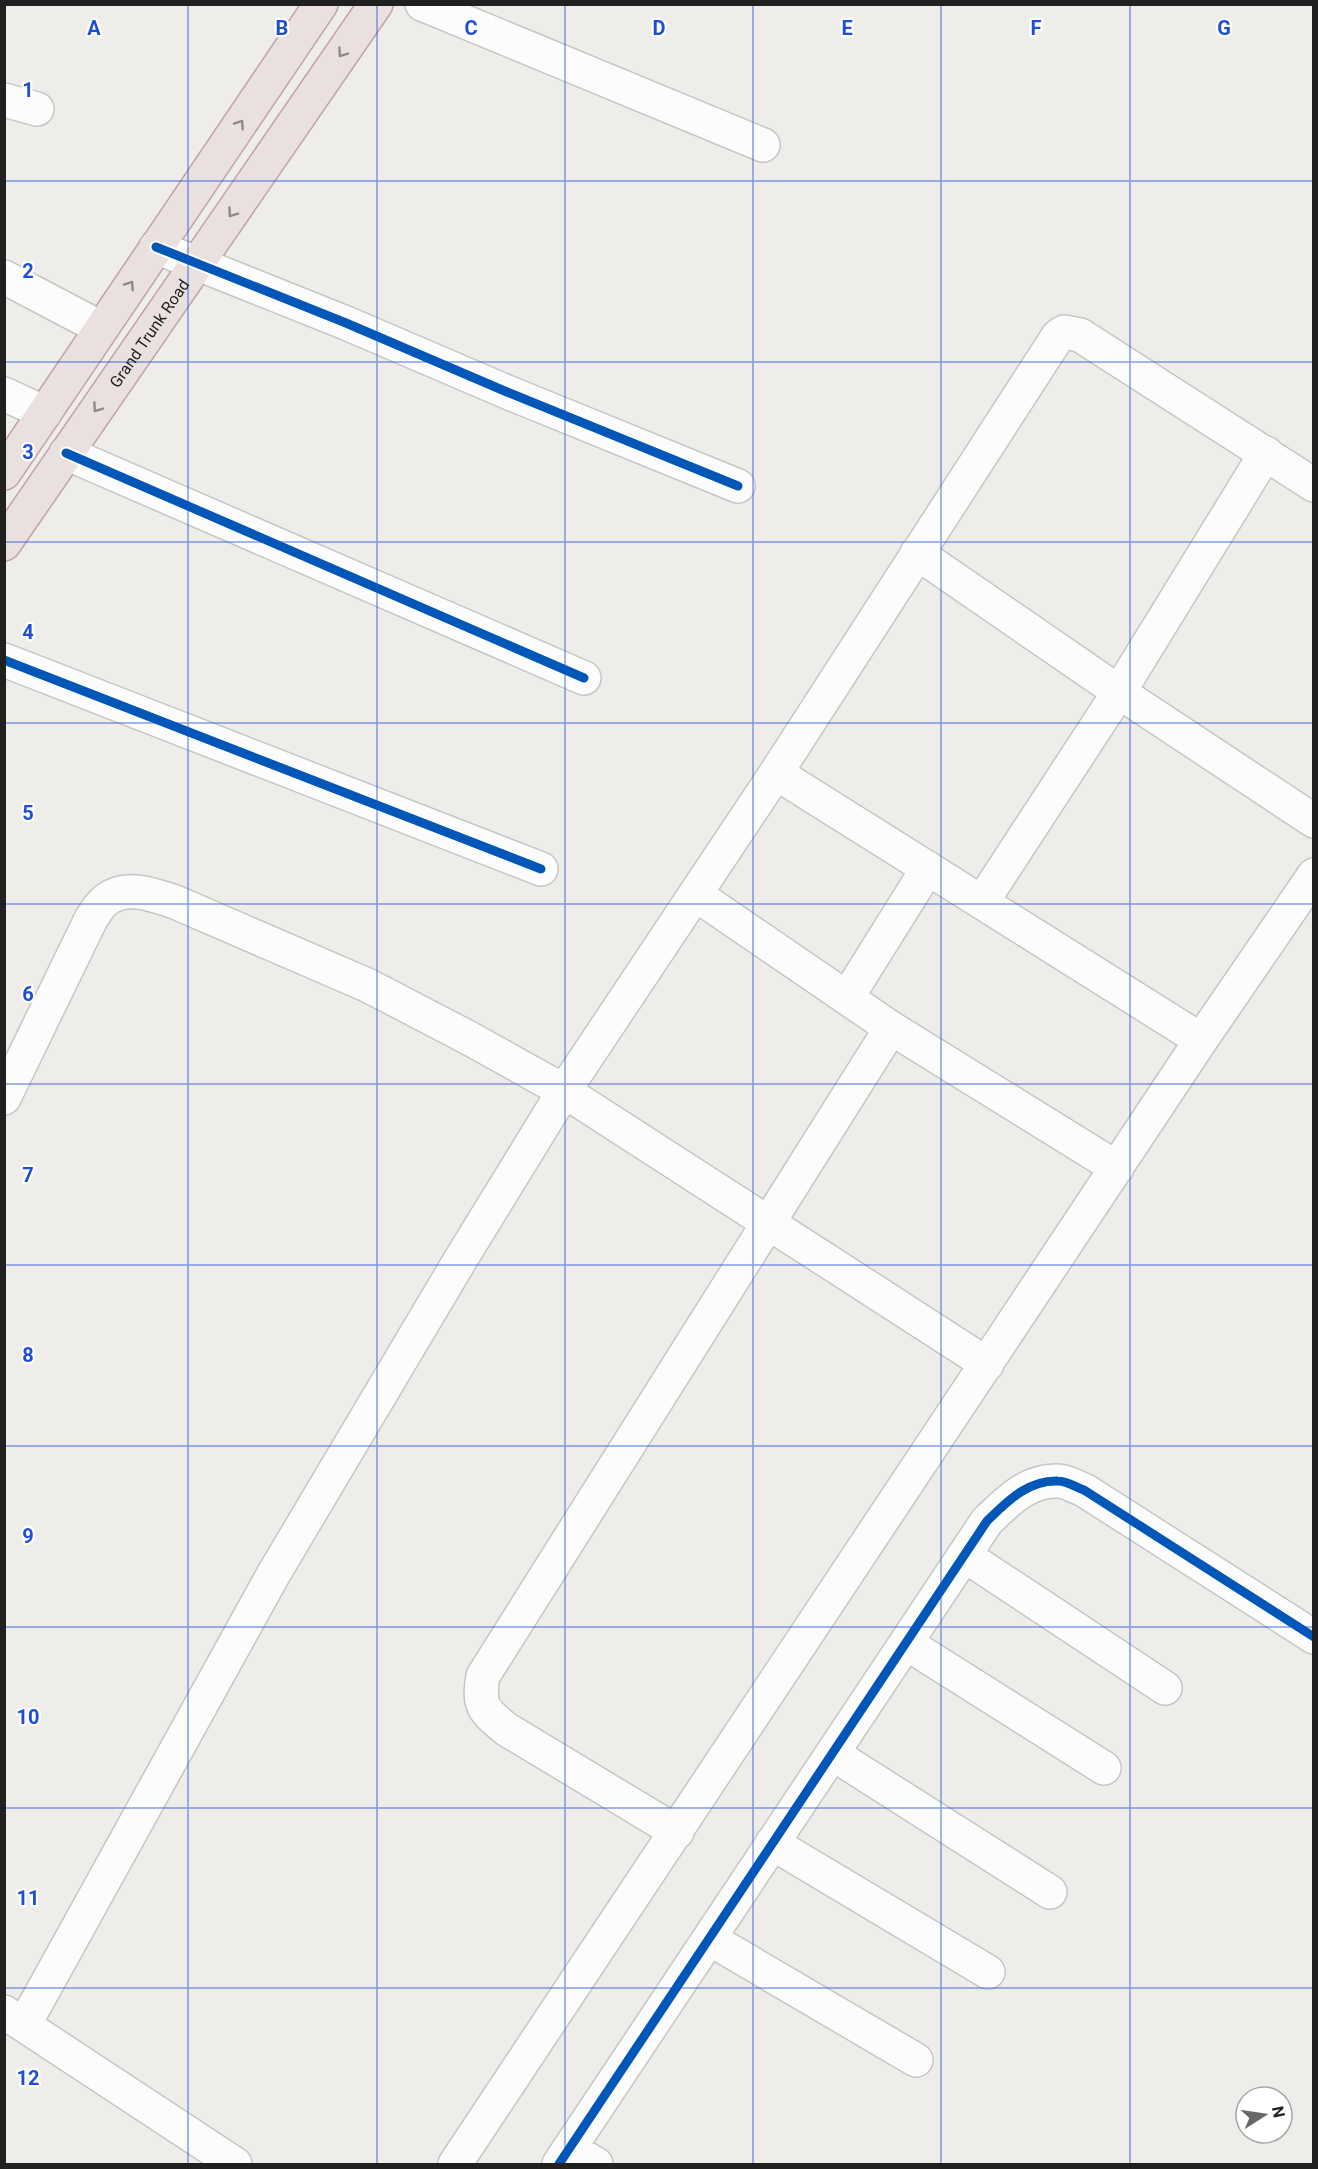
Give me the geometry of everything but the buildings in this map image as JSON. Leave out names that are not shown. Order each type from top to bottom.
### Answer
[{"type":"highway","points":[[4,473],[321,4]]},
{"type":"highway","name":"Grand Trunk Road","points":[[4,544],[376,4]]},
{"type":"street","points":[[422,4],[763,145]]},
{"type":"street","points":[[4,100],[37,110]]},
{"type":"street","points":[[156,247],[346,323],[507,392],[738,486]]},
{"type":"street","points":[[4,276],[101,328]]},
{"type":"street","points":[[235,2164],[14,2018],[273,1575],[459,1262],[564,1091],[776,772],[1058,336],[1064,332],[1080,334],[1314,485]]},
{"type":"street","points":[[4,394],[45,413]]},
{"type":"street","points":[[66,453],[584,678]]},
{"type":"street","points":[[982,902],[1119,692],[1266,453]]},
{"type":"street","points":[[917,553],[1119,692],[1314,821]]},
{"type":"street","points":[[4,660],[541,869]]},
{"type":"street","points":[[776,772],[1201,1040]]},
{"type":"street","points":[[848,996],[928,868]]},
{"type":"street","points":[[455,2164],[1201,1040],[1314,876]]},
{"type":"street","points":[[4,1098],[91,919],[106,900],[126,892],[147,892],[367,985],[564,1091],[987,1364]]},
{"type":"street","points":[[695,894],[848,996],[891,1028],[1117,1168]]},
{"type":"street","points":[[677,1832],[506,1729],[487,1714],[480,1696],[483,1676],[891,1028]]},
{"type":"street","points":[[575,2159],[710,1939],[772,1843],[987,1521],[1012,1496],[1034,1484],[1059,1480],[1084,1490],[1314,1637]]},
{"type":"street","points":[[964,1555],[1165,1688]]},
{"type":"street","points":[[906,1643],[1104,1768]]},
{"type":"street","points":[[833,1754],[1050,1892]]},
{"type":"street","points":[[772,1843],[988,1972]]},
{"type":"street","points":[[710,1939],[916,2060]]},
{"type":"cycle path","points":[[156,247],[346,323],[507,392],[738,486]]},
{"type":"cycle path","points":[[66,453],[584,678]]},
{"type":"cycle path","points":[[4,660],[541,869]]},
{"type":"cycle path","points":[[559,2164],[987,1521],[1018,1494],[1037,1484],[1058,1481],[1084,1490],[1314,1637]]}]
